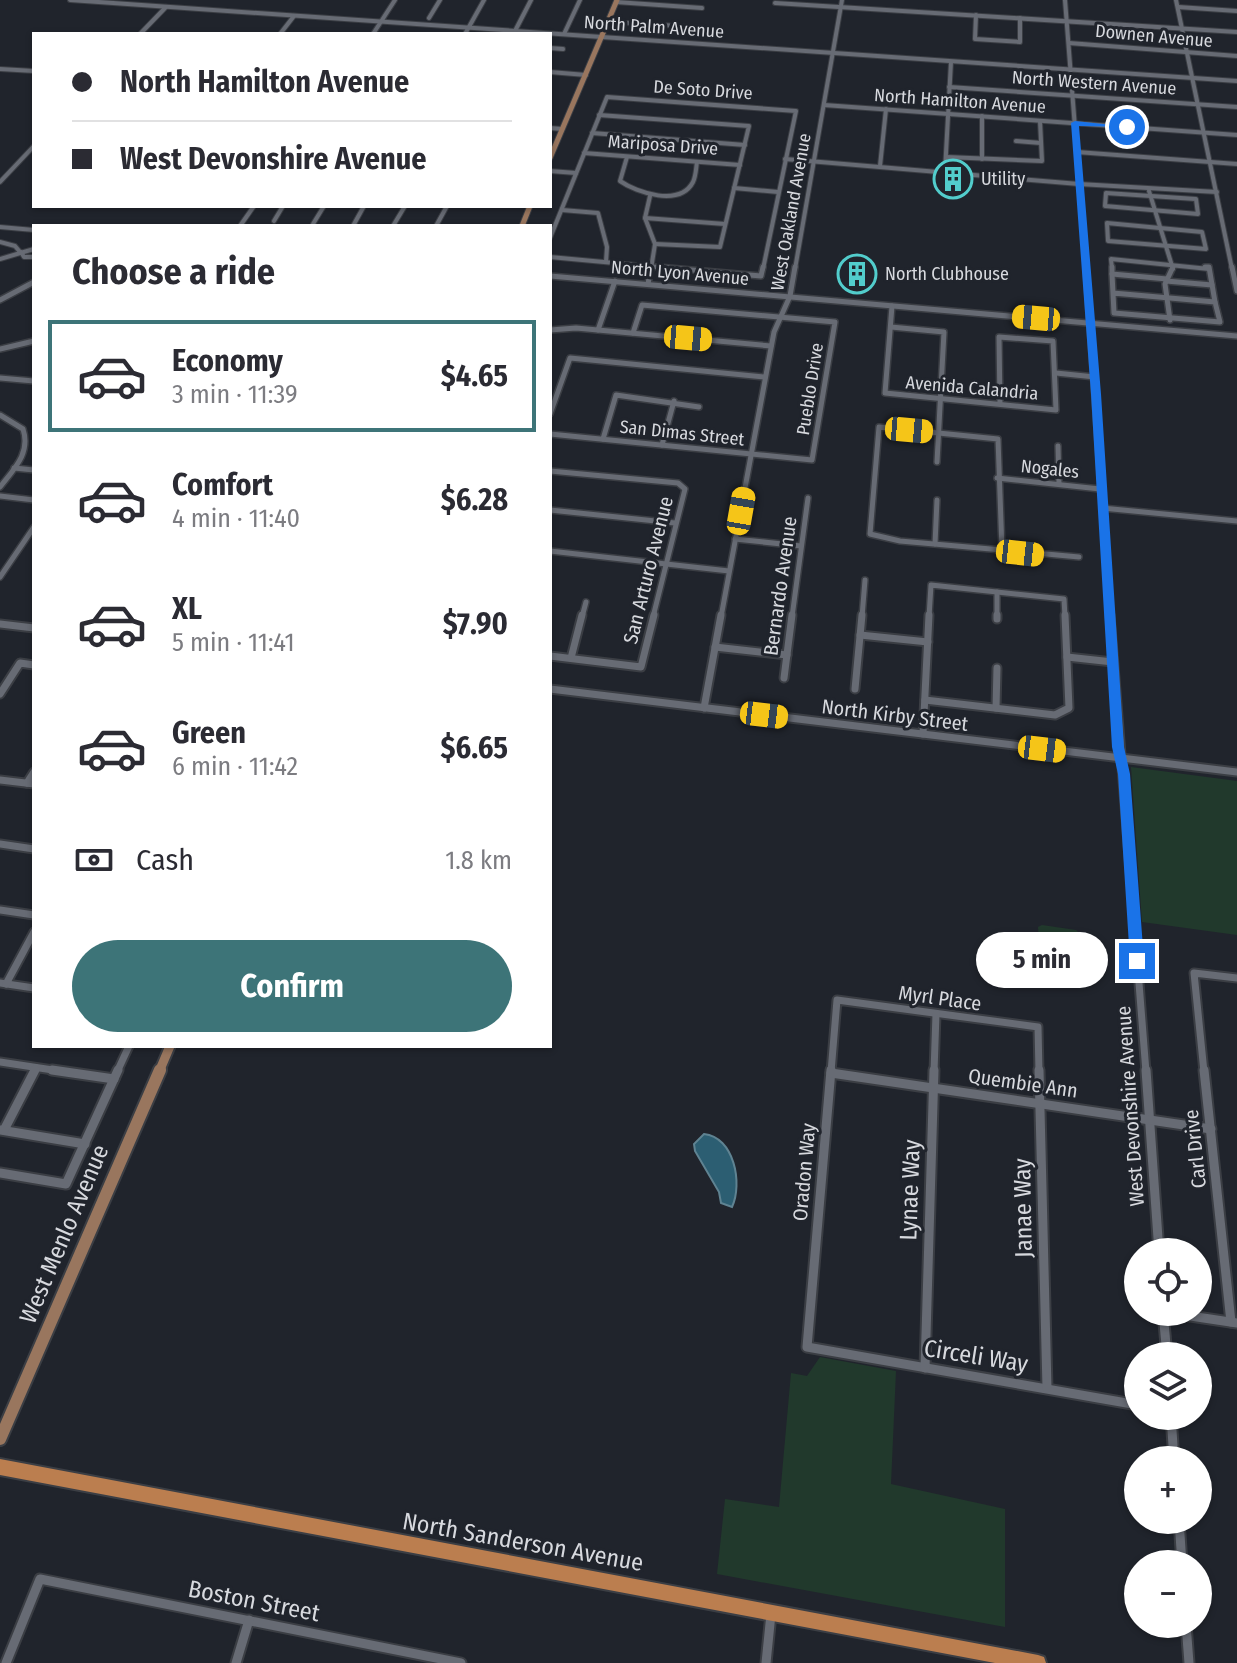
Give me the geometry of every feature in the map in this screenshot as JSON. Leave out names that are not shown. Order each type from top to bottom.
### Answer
[{"type":"highway","name":"North Sanderson Avenue","points":[[0,1467],[1038,1663]]},
{"type":"main road","points":[[553,144],[617,1]]},
{"type":"main road","name":"West Menlo Avenue","points":[[0,1439],[169,1048]]},
{"type":"street","name":"North Palm Avenue","points":[[70,0],[524,32]]},
{"type":"street","points":[[374,32],[395,0]]},
{"type":"street","points":[[429,18],[440,0]]},
{"type":"street","points":[[466,32],[484,0]]},
{"type":"street","points":[[515,31],[531,0]]},
{"type":"street","points":[[564,34],[580,0]]},
{"type":"street","name":"West Oakland Avenue","points":[[704,708],[771,346],[790,296],[842,0]]},
{"type":"street","name":"West Devonshire Avenue","points":[[1065,0],[1158,1238]]},
{"type":"street","points":[[1176,0],[1190,53],[1237,291]]},
{"type":"street","points":[[617,1],[702,8]]},
{"type":"street","points":[[775,3],[822,3],[1237,32]]},
{"type":"street","points":[[142,32],[166,7]]},
{"type":"street","points":[[1178,7],[1237,11]]},
{"type":"street","points":[[976,15],[975,39],[1020,42],[1020,18]]},
{"type":"street","points":[[282,32],[294,16]]},
{"type":"street","points":[[608,22],[696,27]]},
{"type":"street","name":"North Palm Avenue","points":[[552,34],[1237,81]]},
{"type":"street","name":"Downen Avenue","points":[[1069,43],[1237,56]]},
{"type":"street","points":[[552,48],[563,49]]},
{"type":"street","points":[[945,171],[951,62]]},
{"type":"street","points":[[0,69],[32,71]]},
{"type":"street","points":[[552,72],[586,75]]},
{"type":"street","name":"North Western Avenue","points":[[949,87],[1237,107]]},
{"type":"street","name":"De Soto Drive","points":[[599,115],[607,97],[796,111],[785,159]]},
{"type":"street","name":"North Hamilton Avenue","points":[[824,105],[1237,135]]},
{"type":"street","points":[[880,166],[886,109]]},
{"type":"street","points":[[552,233],[599,115],[749,126],[720,247],[655,244]]},
{"type":"street","points":[[982,118],[982,159]]},
{"type":"street","points":[[946,157],[1042,161],[1040,121]]},
{"type":"street","points":[[552,128],[562,129]]},
{"type":"street","points":[[592,133],[745,145]]},
{"type":"street","points":[[1016,141],[1041,143]]},
{"type":"street","points":[[0,182],[32,148]]},
{"type":"street","points":[[1077,152],[1237,164]]},
{"type":"street","name":"Mariposa Drive","points":[[584,153],[740,165]]},
{"type":"street","points":[[627,157],[620,181],[637,193],[650,196],[686,190],[692,183],[697,162]]},
{"type":"street","points":[[552,257],[761,276],[785,159],[1079,184],[1217,192]]},
{"type":"street","points":[[552,171],[576,173]]},
{"type":"street","points":[[1148,187],[1173,268],[1167,280],[1172,331]]},
{"type":"street","points":[[734,188],[778,192]]},
{"type":"street","points":[[1104,195],[1149,195],[1196,199],[1198,214],[1105,206],[1104,195]]},
{"type":"street","points":[[648,284],[655,244],[645,218],[650,196]]},
{"type":"street","points":[[274,221],[282,208]]},
{"type":"street","points":[[562,210],[598,213],[607,247],[606,262]]},
{"type":"street","points":[[645,218],[725,224]]},
{"type":"street","points":[[1107,223],[1160,228],[1202,232],[1206,249],[1108,241],[1107,223]]},
{"type":"street","points":[[0,227],[32,230]]},
{"type":"street","points":[[0,242],[11,244],[24,257],[32,257]]},
{"type":"street","points":[[0,259],[32,249]]},
{"type":"street","points":[[1111,259],[1171,264],[1209,267],[1220,322],[1114,313],[1111,259]]},
{"type":"street","points":[[1112,274],[1212,285]]},
{"type":"street","name":"North Lyon Avenue","points":[[552,276],[1237,336]]},
{"type":"street","points":[[598,330],[615,281]]},
{"type":"street","points":[[0,300],[32,283]]},
{"type":"street","points":[[1113,293],[1215,302]]},
{"type":"street","points":[[633,333],[642,305],[782,317]]},
{"type":"street","points":[[892,306],[891,327],[944,332],[937,462]]},
{"type":"street","name":"Pueblo Drive","points":[[782,317],[835,322],[812,460]]},
{"type":"street","name":"Avenida Calandria","points":[[891,327],[885,393],[1056,410],[1056,373]]},
{"type":"street","points":[[552,330],[598,330],[771,346]]},
{"type":"street","points":[[1000,404],[999,337],[1053,341],[1056,373],[1095,377]]},
{"type":"street","points":[[0,349],[32,341]]},
{"type":"street","points":[[552,408],[570,358],[765,377]]},
{"type":"street","points":[[0,378],[32,381]]},
{"type":"street","points":[[603,439],[616,395],[699,407]]},
{"type":"street","points":[[662,445],[674,401]]},
{"type":"street","points":[[0,415],[23,429],[27,443],[25,452],[0,487]]},
{"type":"street","points":[[23,429],[32,426]]},
{"type":"street","points":[[1002,551],[998,439],[879,427],[870,534],[879,538],[1002,551],[1079,557]]},
{"type":"street","name":"San Dimas Street","points":[[552,434],[812,460]]},
{"type":"street","points":[[1058,446],[1059,484]]},
{"type":"street","points":[[14,468],[32,470]]},
{"type":"street","name":"San Arturo Avenue","points":[[552,471],[678,483],[685,489],[641,667],[571,658]]},
{"type":"street","name":"Nogales","points":[[997,478],[1100,489]]},
{"type":"street","points":[[0,496],[32,500]]},
{"type":"street","name":"Bernardo Avenue","points":[[784,678],[808,498]]},
{"type":"street","points":[[935,544],[937,500]]},
{"type":"street","points":[[1102,508],[1237,521]]},
{"type":"street","points":[[552,510],[675,523]]},
{"type":"street","points":[[0,577],[32,531]]},
{"type":"street","points":[[735,539],[801,546]]},
{"type":"street","points":[[552,551],[729,571]]},
{"type":"street","points":[[855,689],[865,580]]},
{"type":"street","points":[[923,734],[931,585],[1064,599],[1069,708],[1055,715],[925,700]]},
{"type":"street","points":[[997,592],[997,619]]},
{"type":"street","points":[[552,656],[571,658],[586,602]]},
{"type":"street","points":[[0,624],[32,628]]},
{"type":"street","points":[[860,635],[928,642]]},
{"type":"street","points":[[715,647],[787,655]]},
{"type":"street","points":[[1067,657],[1113,662]]},
{"type":"street","points":[[0,694],[20,663],[32,665]]},
{"type":"street","points":[[996,708],[997,668]]},
{"type":"street","name":"North Kirby Street","points":[[552,689],[1237,772]]},
{"type":"street","points":[[0,780],[31,784]]},
{"type":"street","points":[[0,844],[32,849]]},
{"type":"street","points":[[0,910],[32,915]]},
{"type":"street","points":[[32,935],[3,984],[32,988]]},
{"type":"street","name":"Carl Drive","points":[[1234,1322],[1194,973],[1237,978]]},
{"type":"street","name":"Myrl Place","points":[[837,1000],[1038,1027]]},
{"type":"street","name":"Oradon Way","points":[[807,1347],[837,1000]]},
{"type":"street","name":"Lynae Way","points":[[925,1368],[936,1014]]},
{"type":"street","name":"Janae Way","points":[[1038,1027],[1047,1388]]},
{"type":"street","points":[[0,1173],[66,1184],[128,1048]]},
{"type":"street","points":[[0,1062],[114,1079]]},
{"type":"street","points":[[36,1068],[2,1130],[85,1144]]},
{"type":"street","name":"Quembie Ann","points":[[831,1073],[1211,1129]]},
{"type":"street","points":[[1212,1319],[1234,1322]]},
{"type":"street","name":"Circeli Way","points":[[807,1347],[1124,1402]]},
{"type":"street","name":"Boston Street","points":[[6,1663],[40,1579],[461,1663]]},
{"type":"street","points":[[766,1663],[772,1612]]},
{"type":"street","points":[[236,1663],[249,1620]]},
{"type":"street","points":[[1187,1638],[1189,1663]]},
{"type":"green space","points":[[1131,767],[1237,781],[1237,935],[1142,922]]},
{"type":"green space","points":[[1038,927],[1076,930],[1080,934],[1081,945],[1077,948],[1042,943]]},
{"type":"green space","points":[[820,1357],[896,1371],[891,1484],[1005,1509],[1005,1627],[717,1574],[725,1499],[779,1507],[791,1373],[807,1376]]},
{"type":"water","points":[[704,1134],[723,1143],[729,1152],[736,1174],[732,1207],[721,1203],[719,1192],[695,1151],[694,1144]]},
{"type":"place","name":"Utility","points":[[953,179]]},
{"type":"place","name":"North Clubhouse","points":[[857,274]]},
{"type":"route","points":[[1127,127],[1075,123],[1118,747],[1124,774],[1137,961]]}]
